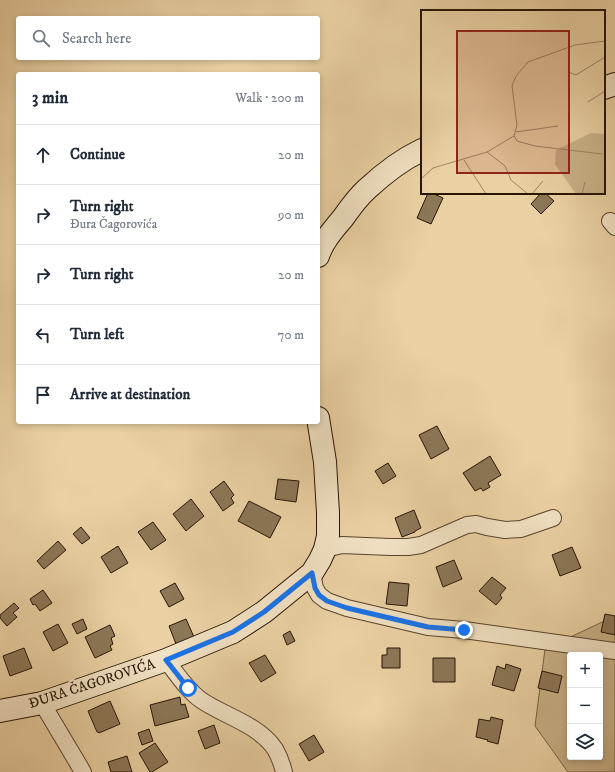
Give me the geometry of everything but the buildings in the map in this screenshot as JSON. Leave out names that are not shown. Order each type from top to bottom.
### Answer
[{"type":"street","points":[[605,88],[615,84]]},
{"type":"street","points":[[320,251],[334,228],[366,190],[391,170],[421,151]]},
{"type":"street","name":"ĐURA ČAGOROVIĆA","points":[[0,711],[42,702],[166,660],[233,632],[264,612],[312,573],[325,549],[328,536],[325,462],[319,424]]},
{"type":"street","points":[[325,549],[342,545],[408,547],[421,544],[467,525],[476,524],[505,530],[520,529],[553,518]]},
{"type":"street","points":[[312,573],[315,588],[319,595],[327,601],[347,608],[428,627],[464,630],[615,651]]},
{"type":"street","points":[[166,660],[188,688],[200,699],[264,736],[275,749],[284,772]]},
{"type":"street","points":[[42,702],[83,772]]},
{"type":"shaded area","points":[[615,616],[615,772],[568,772],[535,726],[545,649]]},
{"type":"route","points":[[188,688],[166,660],[233,632],[264,612],[312,573],[315,588],[319,595],[327,601],[347,608],[428,627],[464,630]]}]
